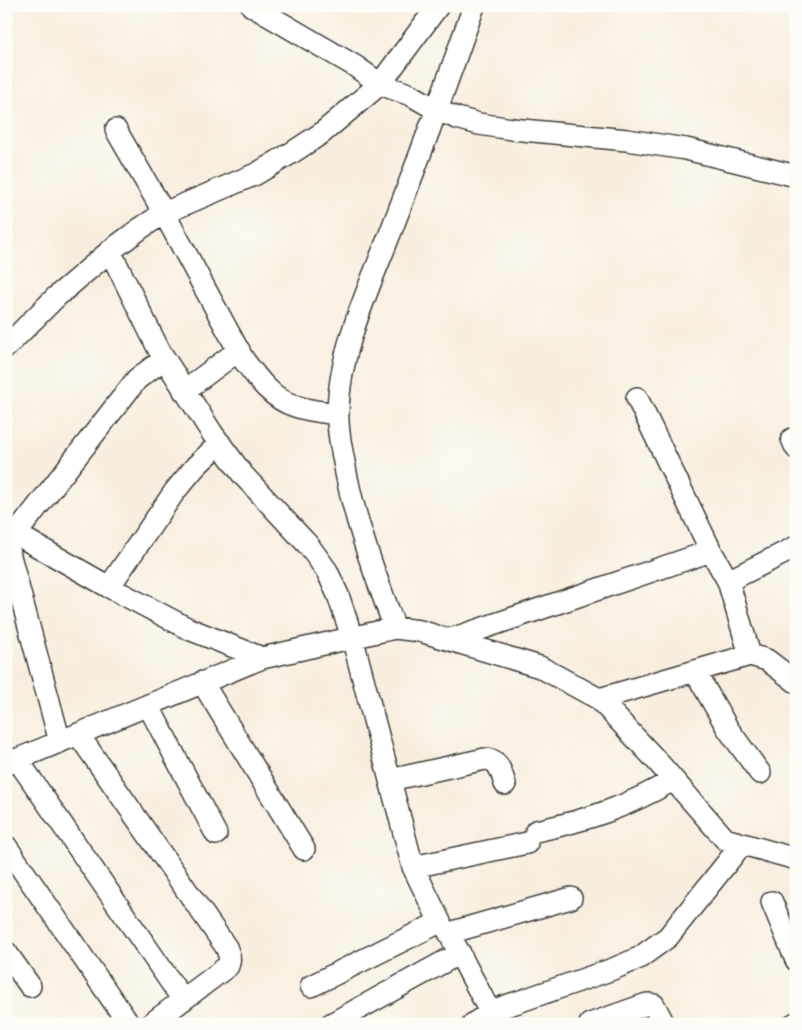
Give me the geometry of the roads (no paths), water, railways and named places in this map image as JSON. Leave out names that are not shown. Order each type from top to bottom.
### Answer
[{"type":"street","points":[[252,6],[354,66],[380,84],[411,95],[437,110],[457,118],[479,124],[512,129],[627,140],[686,149],[796,176]]},
{"type":"street","points":[[6,347],[56,297],[110,251],[164,212],[256,174],[322,133],[380,84],[438,6]]},
{"type":"street","points":[[394,628],[360,533],[350,497],[338,414],[342,374],[351,336],[437,110],[474,6]]},
{"type":"street","points":[[116,130],[164,212],[238,350],[258,380],[276,396],[294,406],[338,414]]},
{"type":"street","points":[[110,251],[164,359],[184,390],[243,474],[318,557],[338,595],[352,637],[413,867],[494,1016],[516,1003],[639,958],[668,937],[742,844]]},
{"type":"street","points":[[184,390],[238,350]]},
{"type":"street","points":[[9,536],[137,379],[164,359]]},
{"type":"street","points":[[637,398],[728,581],[750,656]]},
{"type":"street","points":[[109,587],[175,491],[196,466],[220,443]]},
{"type":"street","points":[[9,536],[189,630],[262,658]]},
{"type":"street","points":[[9,536],[69,738],[215,931],[230,960],[228,966],[151,1024]]},
{"type":"street","points":[[728,581],[796,547]]},
{"type":"street","points":[[451,639],[711,550]]},
{"type":"street","points":[[183,1000],[9,762],[262,658],[352,637],[394,628],[420,630],[540,667],[599,699],[724,839],[796,860]]},
{"type":"street","points":[[599,699],[750,656],[767,660],[796,682]]},
{"type":"street","points":[[695,671],[728,729],[760,773]]},
{"type":"street","points":[[202,682],[304,850]]},
{"type":"street","points":[[148,705],[216,834]]},
{"type":"street","points":[[390,780],[491,759],[500,767],[505,784]]},
{"type":"street","points":[[413,867],[532,837],[602,815],[673,780]]},
{"type":"street","points":[[6,846],[130,1024]]},
{"type":"street","points":[[311,986],[445,928],[570,898]]},
{"type":"street","points":[[772,902],[796,960]]},
{"type":"street","points":[[6,952],[30,986]]},
{"type":"street","points":[[331,1024],[460,953]]},
{"type":"street","points":[[590,1024],[647,1004],[654,1005],[664,1024]]}]
